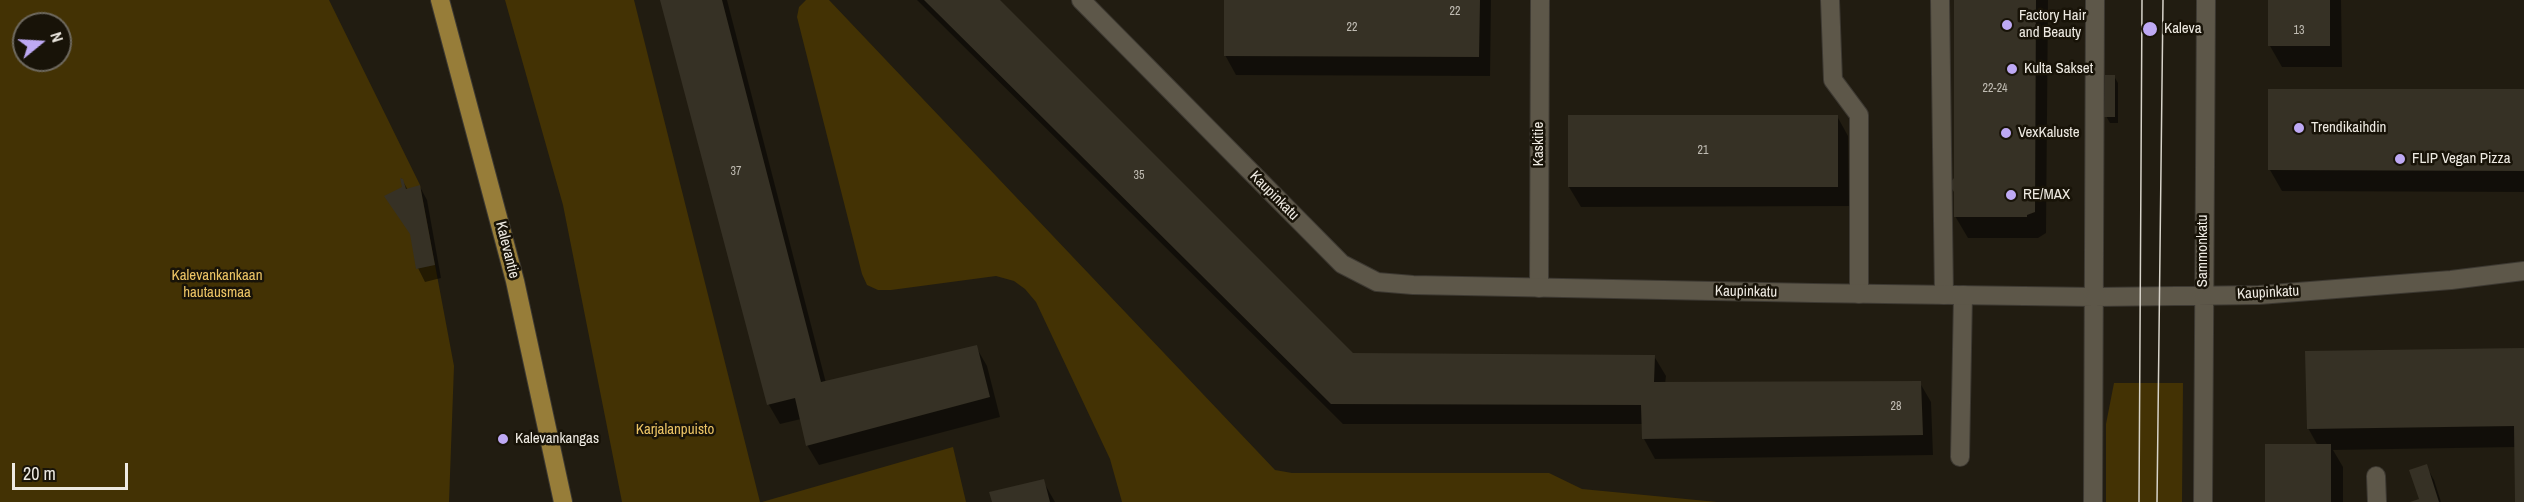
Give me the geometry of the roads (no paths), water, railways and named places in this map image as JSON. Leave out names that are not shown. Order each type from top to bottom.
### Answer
[{"type":"main road","name":"Kalevantie","points":[[440,0],[515,281],[563,502]]},
{"type":"street","name":"Kaupinkatu","points":[[1081,0],[1342,264],[1377,282],[1539,288],[2094,297],[2259,295],[2451,280],[2524,271]]},
{"type":"street","name":"Kaskitie","points":[[1539,288],[1540,0]]},
{"type":"street","points":[[1830,0],[1833,80],[1859,115],[1859,294]]},
{"type":"street","points":[[1940,0],[1944,295]]},
{"type":"street","points":[[2092,502],[2096,0]]},
{"type":"street","name":"Sammonkatu","points":[[2203,502],[2206,0]]},
{"type":"street","points":[[1960,457],[1963,295]]},
{"type":"street","points":[[2376,476],[2377,502]]},
{"type":"tram line","points":[[2139,502],[2142,0]]},
{"type":"tram line","points":[[2157,502],[2163,0]]},
{"type":"place","name":"Factory Hair and Beauty","points":[[2007,25]]},
{"type":"place","name":"Kaleva","points":[[2150,29]]},
{"type":"place","name":"Kulta Sakset","points":[[2012,69]]},
{"type":"place","name":"Trendikaihdin","points":[[2299,128]]},
{"type":"place","name":"VexKaluste","points":[[2006,133]]},
{"type":"place","name":"FLIP Vegan Pizza","points":[[2400,159]]},
{"type":"place","name":"RE/MAX","points":[[2011,195]]},
{"type":"place","name":"Kalevankangas","points":[[503,439]]},
{"type":"park label","name":"Kalevankankaan hautausmaa","points":[[217,284]]},
{"type":"park label","name":"Karjalanpuisto","points":[[675,430]]}]
